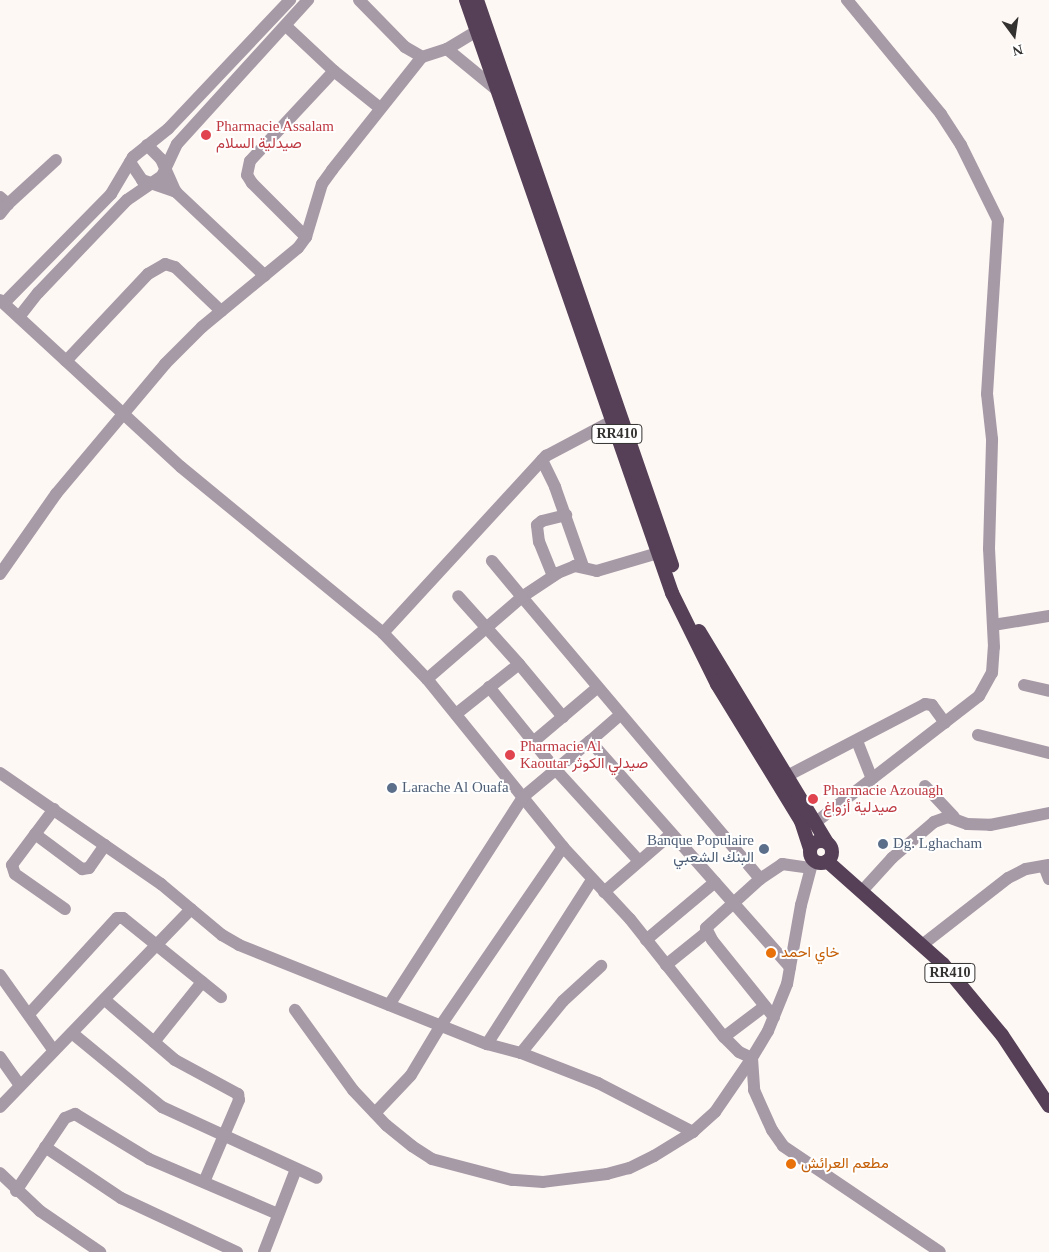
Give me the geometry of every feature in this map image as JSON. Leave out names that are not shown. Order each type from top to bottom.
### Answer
[{"type":"highway","name":"RR410","points":[[466,0],[658,553],[694,642],[801,821],[815,860],[862,891],[943,964],[1002,1035],[1049,1106]]},
{"type":"highway","name":"RR410","points":[[477,0],[687,605],[702,637],[785,777],[816,822],[832,853],[815,860]]},
{"type":"highway","points":[[815,860],[815,842],[826,842]]},
{"type":"street","points":[[290,0],[168,129],[147,145],[130,162],[111,194],[2,302],[125,413],[181,467],[383,633],[427,679],[563,847],[646,940],[724,1037],[739,1052],[752,1058]]},
{"type":"street","points":[[19,317],[38,293],[126,200],[162,176],[177,144],[308,0]]},
{"type":"street","points":[[359,0],[405,47],[422,57]]},
{"type":"street","points":[[816,822],[978,696],[992,673],[993,625],[988,549],[992,439],[987,394],[998,220],[961,144],[941,114],[847,0]]},
{"type":"street","points":[[286,26],[334,71],[380,108]]},
{"type":"street","points":[[0,574],[56,494],[165,364],[222,311],[298,248],[306,237],[322,184],[422,57],[447,50],[477,31]]},
{"type":"street","points":[[447,50],[497,90]]},
{"type":"street","points":[[306,237],[261,193],[247,171],[250,161],[334,71]]},
{"type":"street","points":[[147,145],[155,152],[165,168],[176,192],[265,276]]},
{"type":"street","points":[[3,205],[56,160]]},
{"type":"street","points":[[130,162],[138,176],[150,184],[176,192]]},
{"type":"street","points":[[66,361],[148,274],[165,264],[175,267],[222,311]]},
{"type":"street","points":[[383,633],[542,460],[612,421]]},
{"type":"street","points":[[542,460],[566,515],[583,566]]},
{"type":"street","points":[[552,576],[539,542],[538,525],[542,521],[566,515]]},
{"type":"street","points":[[427,679],[522,597],[552,576],[575,566],[604,570],[658,553]]},
{"type":"street","points":[[492,560],[597,688],[760,879]]},
{"type":"street","points":[[458,596],[563,716]]},
{"type":"street","points":[[993,625],[1049,616]]},
{"type":"street","points":[[456,714],[519,664]]},
{"type":"street","points":[[1024,685],[1049,691]]},
{"type":"street","points":[[489,687],[556,770],[639,861]]},
{"type":"street","points":[[533,742],[597,688]]},
{"type":"street","points":[[785,777],[925,704],[932,705],[945,723]]},
{"type":"street","points":[[389,1005],[523,797],[620,715]]},
{"type":"street","points":[[978,735],[1049,751]]},
{"type":"street","points":[[857,740],[872,780]]},
{"type":"street","points":[[590,741],[670,834],[735,903],[790,967]]},
{"type":"street","points":[[0,773],[105,845],[239,945],[487,1044],[521,1053],[598,1083],[693,1132]]},
{"type":"street","points":[[925,786],[954,817],[968,824],[984,825],[1049,813]]},
{"type":"street","points":[[54,809],[12,865],[15,874],[66,909]]},
{"type":"street","points":[[862,891],[923,828],[943,818],[954,817]]},
{"type":"street","points":[[35,834],[82,870],[89,868],[105,845]]},
{"type":"street","points":[[604,892],[670,834]]},
{"type":"street","points":[[375,1113],[411,1075],[441,1025],[563,847]]},
{"type":"street","points":[[295,1010],[330,1061],[375,1113],[432,1159],[512,1180],[543,1182],[607,1174],[629,1168],[693,1132],[723,1102],[752,1058],[774,1017],[790,967],[815,860],[782,864],[760,879],[709,924],[707,932],[666,965]]},
{"type":"street","points":[[922,945],[1008,878],[1026,868],[1047,865],[1049,879]]},
{"type":"street","points":[[487,1044],[592,880]]},
{"type":"street","points":[[646,940],[715,882]]},
{"type":"street","points":[[0,1107],[191,909]]},
{"type":"street","points":[[29,1014],[117,918],[123,918],[221,997]]},
{"type":"street","points":[[707,932],[774,1017]]},
{"type":"street","points":[[521,1053],[563,1001],[601,966]]},
{"type":"street","points":[[0,975],[54,1051]]},
{"type":"street","points":[[154,1042],[202,982]]},
{"type":"street","points":[[105,1000],[188,1069],[237,1092],[239,1100],[204,1182]]},
{"type":"street","points":[[724,1037],[765,1006]]},
{"type":"street","points":[[72,1033],[162,1107],[316,1178]]},
{"type":"street","points":[[0,1057],[20,1086]]},
{"type":"street","points":[[752,1058],[754,1090],[783,1146],[940,1252]]},
{"type":"street","points":[[16,1191],[65,1118],[75,1114],[149,1159],[278,1214]]},
{"type":"street","points":[[45,1147],[121,1198],[238,1252]]},
{"type":"street","points":[[264,1252],[296,1169]]},
{"type":"street","points":[[0,1173],[16,1191],[100,1252]]},
{"type":"place","name":"Pharmacie Assalam صيدلية السلام","points":[[206,135]]},
{"type":"place","name":"Pharmacie Al Kaoutar صيدلي الكوثر","points":[[510,755]]},
{"type":"place","name":"Larache Al Ouafa","points":[[392,788]]},
{"type":"place","name":"Pharmacie Azouagh صيدلية أزواغ","points":[[813,799]]},
{"type":"place","name":"Dg. Lghacham","points":[[883,844]]},
{"type":"place","name":"Banque Populaire البنك الشعبي","points":[[764,849]]},
{"type":"place","name":"خاي احمد","points":[[771,953]]},
{"type":"place","name":"مطعم العرائش","points":[[791,1164]]}]
